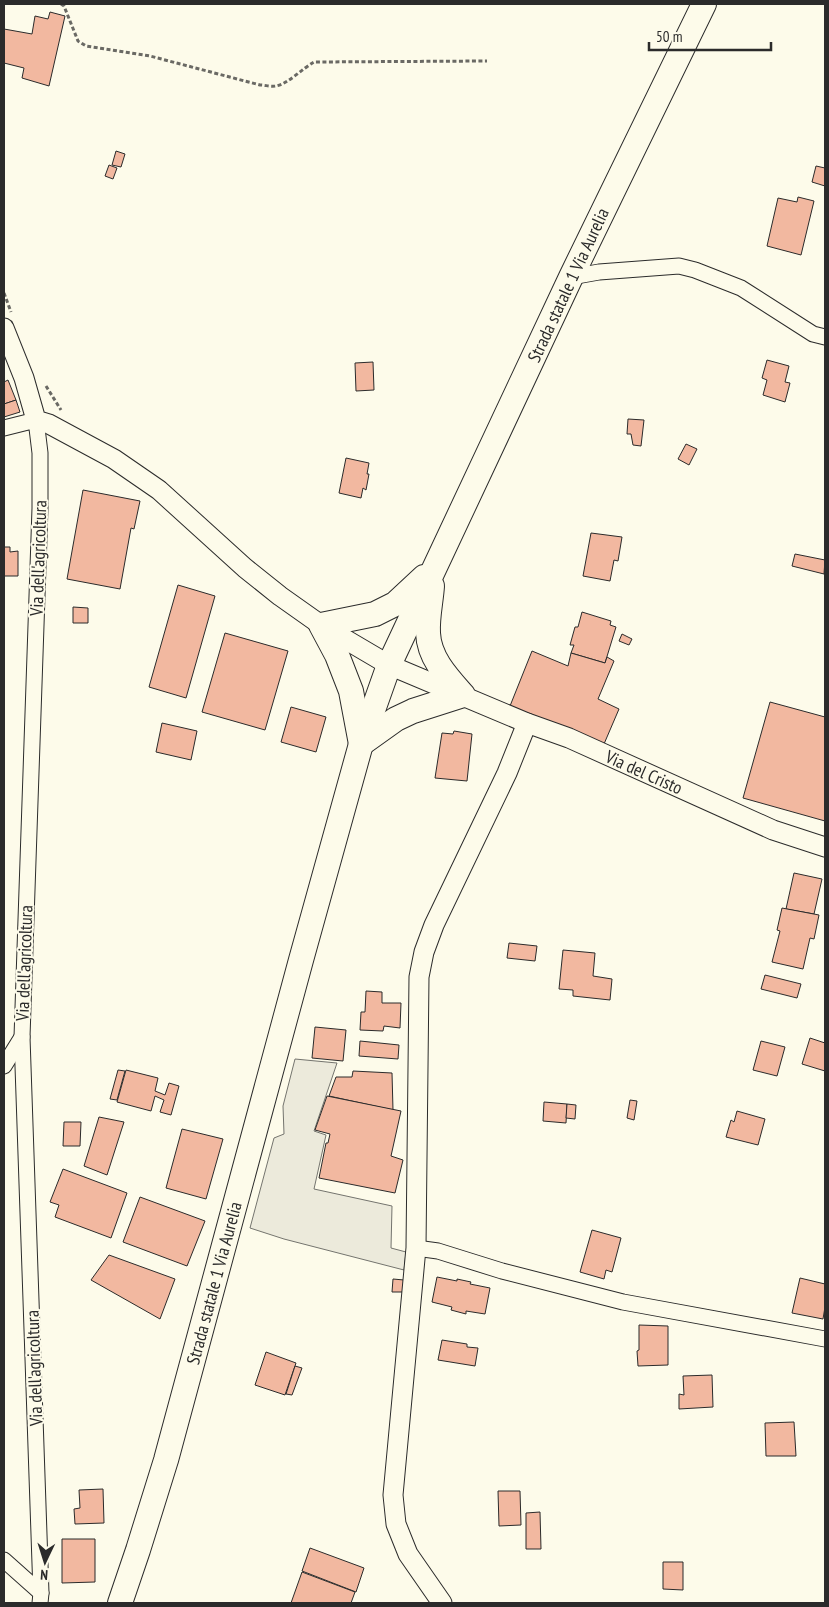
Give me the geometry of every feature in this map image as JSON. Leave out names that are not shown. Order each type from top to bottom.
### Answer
[{"type":"main road","name":"Strada statale 1 Via Aurelia","points":[[120,1603],[166,1460],[361,744],[389,664],[571,277],[704,4]]},
{"type":"main road","points":[[434,567],[428,631],[429,644],[442,672],[463,695],[413,711],[396,720],[361,744],[351,691],[337,655],[321,625],[375,614],[395,604],[434,567]]},
{"type":"street","points":[[571,277],[599,272],[679,266],[741,288],[813,334],[825,338]]},
{"type":"street","name":"Via dell'agricoltura","points":[[4,328],[24,378],[36,420],[40,453],[40,508],[22,1037],[41,1598]]},
{"type":"street","points":[[4,428],[36,420]]},
{"type":"street","name":"Via del Cristo","points":[[36,420],[48,424],[114,459],[160,490],[245,568],[280,596],[321,625],[389,664],[528,724],[569,738],[773,830],[825,847]]},
{"type":"street","points":[[442,1603],[408,1554],[396,1524],[392,1495],[416,1248],[419,977],[424,952],[434,925],[507,773],[528,724]]},
{"type":"street","points":[[4,1066],[22,1037]]},
{"type":"street","points":[[416,1248],[438,1251],[502,1271],[623,1302],[825,1339]]},
{"type":"street","points":[[4,1560],[41,1598]]},
{"type":"path","points":[[61,4],[64,6],[78,41],[86,46],[150,56],[260,84],[275,86],[285,84],[302,68],[314,62],[487,61]]},
{"type":"shaded area","points":[[295,1059],[337,1063],[314,1131],[326,1135],[314,1189],[392,1206],[391,1248],[406,1252],[404,1270],[284,1239],[250,1228],[274,1138],[284,1134],[283,1106]]},
{"type":"building","points":[[50,12],[65,16],[49,86],[22,78],[24,68],[4,63],[4,29],[32,34],[35,16],[48,19]]},
{"type":"building","points":[[116,151],[125,154],[121,167],[112,165]]},
{"type":"building","points":[[109,165],[117,168],[113,179],[105,176]]},
{"type":"building","points":[[816,166],[825,168],[825,186],[812,182]]},
{"type":"building","points":[[798,197],[814,201],[801,255],[767,246],[778,198],[797,202]]},
{"type":"building","points":[[767,360],[789,366],[785,382],[790,383],[785,402],[763,395],[767,380],[762,378]]},
{"type":"building","points":[[373,362],[374,390],[356,391],[355,363]]},
{"type":"building","points":[[8,380],[16,400],[4,404],[4,382]]},
{"type":"building","points":[[16,400],[20,412],[4,417],[4,404]]},
{"type":"building","points":[[628,419],[644,420],[641,446],[633,445],[631,434],[627,434]]},
{"type":"building","points":[[686,444],[697,449],[689,465],[678,459]]},
{"type":"building","points":[[346,458],[369,463],[366,490],[363,488],[361,498],[339,493]]},
{"type":"building","points":[[83,490],[140,501],[134,529],[131,528],[120,589],[67,579]]},
{"type":"building","points":[[591,533],[622,537],[618,561],[614,560],[610,581],[583,576]]},
{"type":"building","points":[[4,547],[10,547],[10,552],[18,551],[18,576],[4,576]]},
{"type":"building","points":[[795,554],[825,560],[824,574],[792,566]]},
{"type":"building","points":[[178,585],[215,596],[186,698],[149,687]]},
{"type":"building","points":[[73,607],[88,608],[88,623],[73,623]]},
{"type":"building","points":[[582,612],[611,621],[610,625],[616,627],[605,663],[571,653],[574,645],[570,645]]},
{"type":"building","points":[[225,633],[288,651],[265,730],[202,712]]},
{"type":"building","points":[[622,634],[632,639],[629,645],[619,641]]},
{"type":"building","points":[[532,651],[568,666],[571,653],[605,663],[607,657],[614,661],[598,699],[619,709],[604,744],[510,706]]},
{"type":"building","points":[[770,702],[825,717],[825,821],[743,798]]},
{"type":"building","points":[[291,707],[326,717],[316,752],[281,742]]},
{"type":"building","points":[[162,723],[197,731],[191,760],[156,752]]},
{"type":"building","points":[[454,731],[472,734],[467,781],[435,778],[442,733],[453,734]]},
{"type":"building","points":[[794,873],[822,879],[814,914],[786,909]]},
{"type":"building","points":[[782,908],[819,915],[814,939],[810,938],[803,969],[772,962],[780,931],[777,930]]},
{"type":"building","points":[[509,943],[537,946],[535,961],[507,958]]},
{"type":"building","points":[[563,950],[595,953],[593,976],[612,979],[610,1000],[573,996],[573,990],[559,989]]},
{"type":"building","points":[[765,975],[801,984],[797,998],[761,989]]},
{"type":"building","points":[[366,991],[382,992],[382,1003],[401,1003],[400,1028],[384,1026],[383,1031],[360,1030],[361,1012],[365,1012]]},
{"type":"building","points":[[315,1027],[346,1030],[343,1061],[312,1058]]},
{"type":"building","points":[[810,1038],[825,1043],[825,1071],[802,1064]]},
{"type":"building","points":[[360,1041],[399,1045],[398,1059],[359,1056]]},
{"type":"building","points":[[761,1041],[785,1047],[777,1076],[753,1070]]},
{"type":"building","points":[[118,1070],[125,1071],[117,1100],[110,1099]]},
{"type":"building","points":[[126,1070],[158,1078],[155,1091],[165,1095],[169,1083],[179,1086],[171,1115],[160,1112],[164,1100],[155,1096],[151,1111],[117,1102]]},
{"type":"building","points":[[353,1071],[392,1073],[393,1110],[329,1096],[336,1077],[352,1077]]},
{"type":"building","points":[[327,1096],[401,1111],[391,1156],[403,1160],[395,1193],[319,1178],[326,1143],[328,1143],[330,1134],[315,1130]]},
{"type":"building","points":[[630,1100],[637,1101],[634,1120],[627,1118]]},
{"type":"building","points":[[544,1102],[567,1104],[566,1123],[543,1121]]},
{"type":"building","points":[[567,1104],[576,1105],[575,1119],[566,1118]]},
{"type":"building","points":[[737,1111],[765,1119],[758,1145],[726,1137],[731,1120],[734,1122]]},
{"type":"building","points":[[99,1117],[124,1122],[107,1175],[84,1166]]},
{"type":"building","points":[[64,1122],[81,1122],[80,1146],[63,1146]]},
{"type":"building","points":[[182,1129],[223,1139],[206,1199],[166,1188]]},
{"type":"building","points":[[63,1169],[127,1193],[111,1238],[55,1217],[59,1205],[50,1202]]},
{"type":"building","points":[[140,1197],[205,1221],[187,1266],[123,1242]]},
{"type":"building","points":[[592,1230],[621,1238],[612,1272],[606,1270],[604,1279],[580,1272]]},
{"type":"building","points":[[109,1255],[175,1279],[160,1319],[91,1280]]},
{"type":"building","points":[[437,1277],[457,1281],[457,1279],[490,1288],[485,1314],[466,1311],[466,1314],[451,1310],[452,1307],[432,1302]]},
{"type":"building","points":[[800,1278],[825,1284],[823,1319],[792,1313]]},
{"type":"building","points":[[393,1279],[404,1280],[403,1292],[392,1292]]},
{"type":"building","points":[[639,1325],[668,1326],[668,1365],[638,1366]]},
{"type":"building","points":[[442,1340],[467,1344],[467,1347],[478,1348],[475,1366],[438,1360]]},
{"type":"building","points":[[266,1352],[296,1363],[285,1395],[255,1385]]},
{"type":"building","points":[[295,1366],[302,1368],[292,1395],[286,1394]]},
{"type":"building","points":[[712,1375],[713,1407],[679,1409],[679,1394],[684,1395],[683,1376]]},
{"type":"building","points":[[794,1422],[796,1456],[766,1456],[765,1423]]},
{"type":"building","points":[[103,1489],[104,1523],[75,1524],[74,1509],[80,1508],[79,1490]]},
{"type":"building","points":[[498,1491],[520,1491],[521,1525],[499,1526]]},
{"type":"building","points":[[540,1512],[541,1549],[526,1549],[526,1513]]},
{"type":"building","points":[[62,1539],[95,1539],[95,1582],[62,1583]]},
{"type":"building","points":[[310,1548],[364,1568],[356,1592],[302,1571]]},
{"type":"building","points":[[663,1562],[683,1562],[683,1590],[663,1589]]},
{"type":"building","points":[[302,1572],[355,1592],[351,1603],[291,1603]]}]
